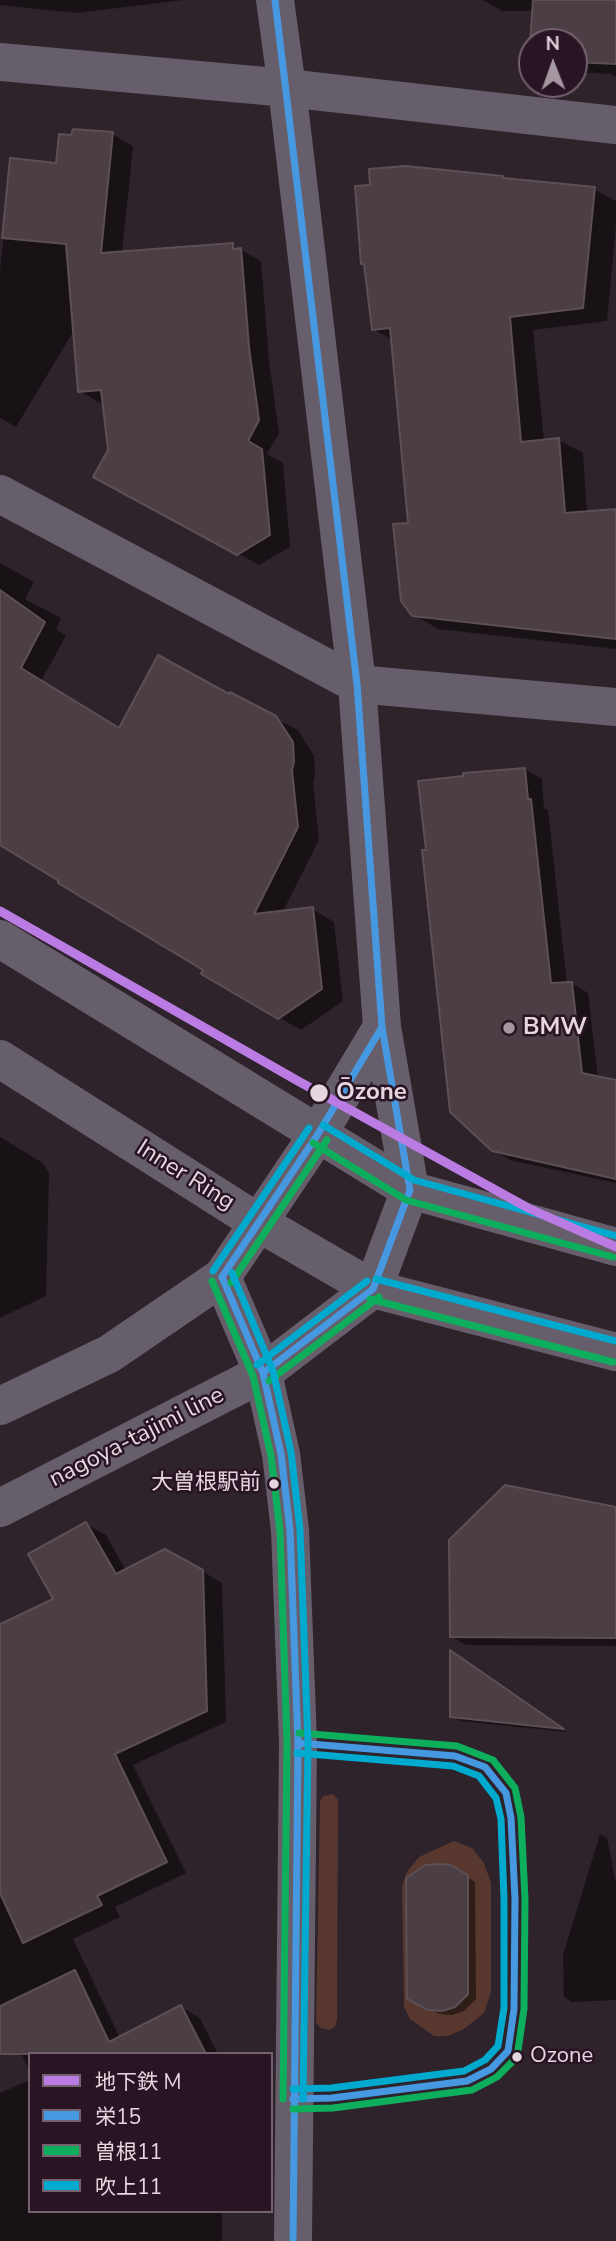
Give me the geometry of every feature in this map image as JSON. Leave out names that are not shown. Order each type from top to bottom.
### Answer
[{"type":"main road","points":[[0,939],[410,1190],[616,1247]]},
{"type":"main road","name":"Inner Ring","points":[[0,1059],[260,1223],[373,1289]]},
{"type":"main road","points":[[0,1406],[108,1354],[222,1277],[318,1134]]},
{"type":"main road","points":[[373,1289],[616,1352]]},
{"type":"main road","name":"nagoya-tajimi line","points":[[0,1507],[263,1373],[373,1289]]},
{"type":"street","points":[[275,0],[357,684],[382,1027],[410,1190],[373,1289]]},
{"type":"street","points":[[0,62],[287,88],[616,125]]},
{"type":"street","points":[[0,494],[357,684],[616,707]]},
{"type":"street","points":[[318,1134],[382,1027]]},
{"type":"street","points":[[222,1277],[263,1373],[281,1454],[290,1530],[298,1743],[293,2241]]},
{"type":"shaded area","points":[[333,1794],[338,1800],[337,2020],[335,2027],[329,2030],[316,2023],[320,1801],[323,1796]]},
{"type":"shaded area","points":[[454,1841],[472,1848],[484,1863],[491,1883],[491,1992],[484,2013],[464,2029],[448,2036],[434,2036],[410,2019],[404,2007],[402,1887],[406,1873],[419,1857]]},
{"type":"building","points":[[533,0],[616,0],[616,64],[588,63],[588,28],[531,28]]},
{"type":"building","points":[[73,129],[113,132],[101,253],[233,243],[233,249],[241,248],[249,348],[259,420],[248,441],[262,449],[270,535],[237,555],[93,477],[108,450],[101,390],[78,392],[66,244],[2,238],[10,158],[56,163],[59,134],[71,135]]},
{"type":"building","points":[[406,166],[595,187],[583,308],[510,317],[521,442],[559,438],[565,513],[616,509],[616,639],[412,616],[401,601],[393,524],[408,523],[390,328],[372,330],[364,264],[361,264],[355,186],[370,185],[369,169]]},
{"type":"building","points":[[0,590],[45,622],[21,668],[119,728],[158,655],[276,716],[293,742],[292,770],[298,827],[254,914],[313,907],[322,989],[278,1019],[201,974],[203,970],[0,845]]},
{"type":"building","name":"BMW","points":[[525,768],[528,799],[531,799],[551,983],[572,982],[582,1073],[616,1080],[616,1179],[492,1151],[450,1112],[422,850],[426,850],[418,781],[463,776],[463,773]]},
{"type":"building","points":[[505,1485],[616,1507],[616,1638],[450,1637],[449,1540]]},
{"type":"building","points":[[86,1522],[116,1574],[165,1549],[203,1570],[207,1711],[115,1754],[167,1862],[97,1896],[102,1905],[23,1943],[0,1893],[0,1624],[53,1599],[28,1554]]},
{"type":"building","points":[[450,1650],[564,1729],[450,1717]]},
{"type":"building","points":[[425,1865],[451,1865],[468,1875],[468,1994],[455,2007],[442,2011],[428,2010],[407,1999],[406,1878]]},
{"type":"building","points":[[75,1970],[109,2042],[181,2005],[205,2052],[0,2054],[0,2006]]},
{"type":"metro line","name":"M","points":[[0,911],[298,1081],[530,1209],[616,1247]]},
{"type":"transit line","name":"栄15","points":[[222,1277],[318,1134],[382,1027],[357,684],[275,0]]},
{"type":"transit line","name":"栄15","points":[[373,1289],[410,1190],[382,1027],[380,1000]]},
{"type":"transit line","name":"吹上11","points":[[323,1125],[414,1180],[616,1236]]},
{"type":"transit line","name":"吹上11","points":[[213,1271],[309,1128]]},
{"type":"transit line","name":"曽根11","points":[[231,1283],[327,1140]]},
{"type":"transit line","name":"曽根11","points":[[313,1143],[406,1200],[613,1257]]},
{"type":"transit line","name":"吹上11","points":[[232,1273],[273,1371],[291,1452],[300,1529],[308,1743],[303,2099]]},
{"type":"transit line","name":"栄15","points":[[222,1277],[263,1373],[281,1454],[290,1530],[298,1743],[293,2241]]},
{"type":"transit line","name":"吹上11","points":[[376,1279],[616,1341]]},
{"type":"transit line","name":"曽根11","points":[[212,1281],[253,1376],[271,1456],[280,1531],[287,1743],[283,2099]]},
{"type":"transit line","name":"吹上11","points":[[257,1365],[367,1281]]},
{"type":"transit line","name":"栄15","points":[[263,1373],[373,1289]]},
{"type":"transit line","name":"曽根11","points":[[269,1381],[379,1297]]},
{"type":"transit line","name":"曽根11","points":[[370,1299],[613,1362]]},
{"type":"transit line","name":"曽根11","points":[[293,2109],[333,2108],[472,2090],[497,2077],[517,2057],[524,2009],[525,1899],[521,1817],[515,1788],[493,1760],[457,1746],[299,1733]]},
{"type":"transit line","name":"栄15","points":[[293,2099],[332,2098],[467,2081],[491,2069],[508,2051],[514,2009],[515,1899],[511,1818],[506,1793],[485,1767],[455,1756],[298,1743]]},
{"type":"transit line","name":"吹上11","points":[[293,2089],[331,2088],[464,2071],[485,2060],[498,2046],[504,2008],[501,1819],[496,1798],[479,1776],[453,1766],[297,1753]]},
{"type":"place","name":"BMW","points":[[509,1028]]},
{"type":"place","name":"Ōzone","points":[[319,1093]]},
{"type":"place","name":"大曽根駅前","points":[[274,1484]]},
{"type":"place","name":"Ozone","points":[[517,2057]]}]
